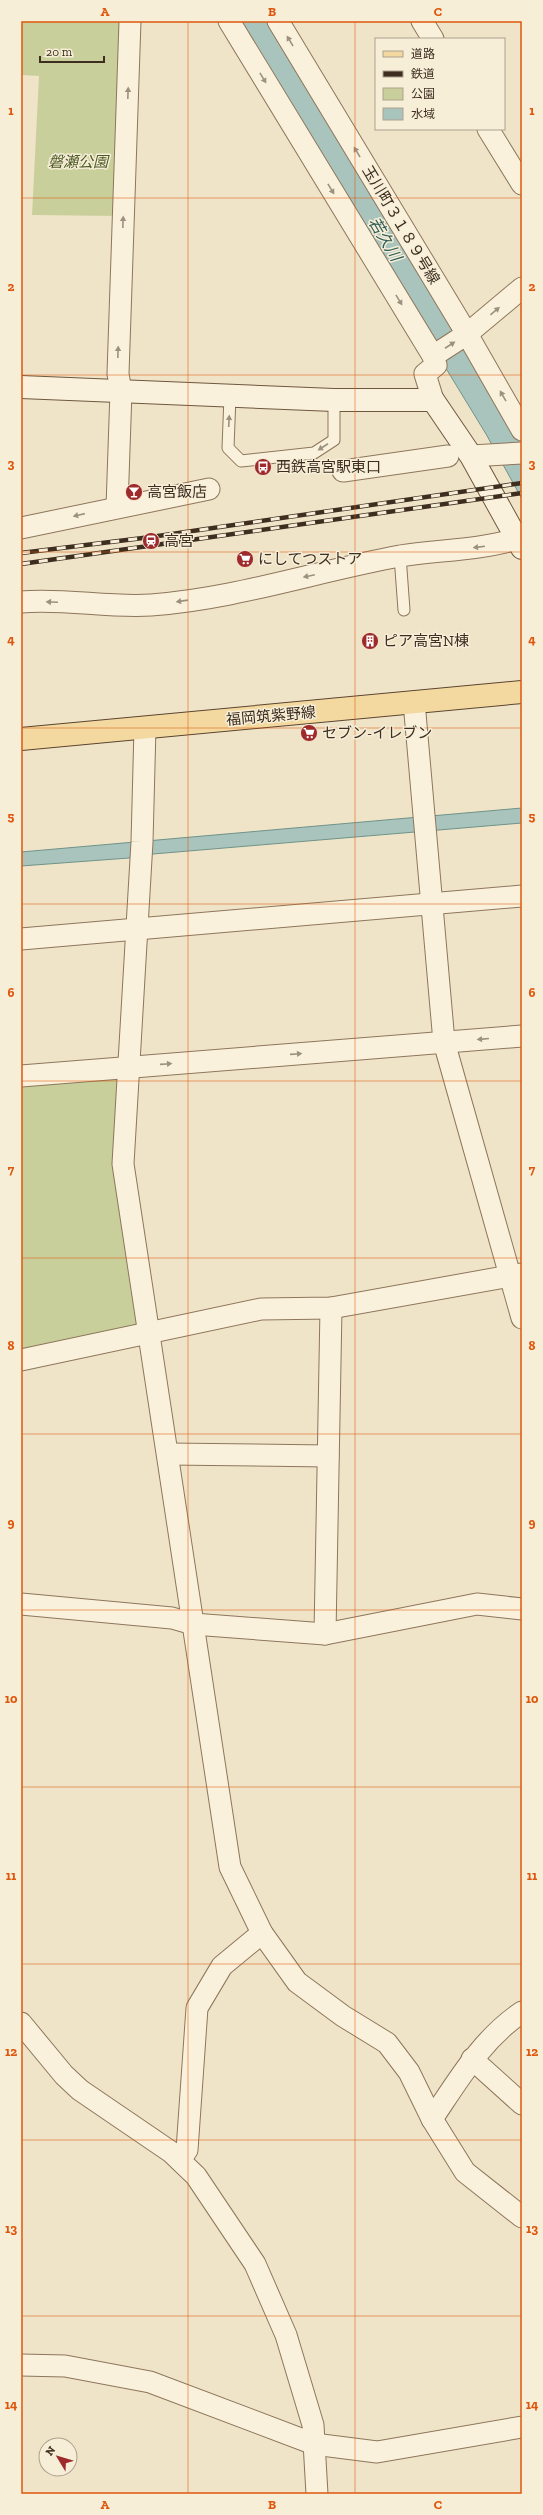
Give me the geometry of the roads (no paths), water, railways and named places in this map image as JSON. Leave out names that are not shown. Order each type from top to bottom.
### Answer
[{"type":"main road","name":"福岡筑紫野線","points":[[21,739],[522,692]]},
{"type":"street","points":[[117,507],[121,391],[118,374],[130,21]]},
{"type":"street","points":[[21,602],[127,607],[153,605],[228,594],[400,556],[520,541],[481,456],[433,400],[425,374],[436,365],[433,356],[228,21]]},
{"type":"street","name":"玉川町３１８９号線","points":[[278,21],[467,334],[522,430]]},
{"type":"street","points":[[422,21],[432,38]]},
{"type":"street","points":[[489,130],[522,184]]},
{"type":"street","points":[[433,356],[467,334],[522,288]]},
{"type":"street","points":[[21,387],[334,400],[433,400]]},
{"type":"street","points":[[481,456],[522,453]]},
{"type":"street","points":[[343,472],[448,456]]},
{"type":"street","points":[[21,528],[206,489]]},
{"type":"street","points":[[414,702],[426,824],[444,1042],[516,1276],[522,1318]]},
{"type":"street","points":[[145,728],[142,849],[127,1067],[123,1164],[230,1867],[262,1933],[297,1982],[343,2016],[387,2043],[409,2072],[432,2119],[465,2172],[522,2217]]},
{"type":"street","points":[[21,939],[522,896]]},
{"type":"street","points":[[21,1076],[522,1036]]},
{"type":"street","points":[[21,1360],[261,1309],[331,1308],[516,1276]]},
{"type":"street","points":[[325,1634],[331,1308]]},
{"type":"street","points":[[168,1454],[328,1456]]},
{"type":"street","points":[[21,1601],[172,1618],[193,1624],[233,1625],[325,1634],[477,1604],[522,1609]]},
{"type":"street","points":[[180,2160],[187,2150],[197,2008],[222,1966],[262,1933]]},
{"type":"street","points":[[432,2119],[472,2059],[492,2035],[522,2012]]},
{"type":"street","points":[[21,2023],[54,2065],[80,2090],[180,2160],[196,2176],[255,2264],[286,2335],[313,2425],[317,2494]]},
{"type":"street","points":[[472,2059],[522,2104]]},
{"type":"street","points":[[21,2365],[65,2366],[150,2382],[314,2444],[377,2452],[522,2427]]},
{"type":"lane","points":[[230,396],[228,448],[242,461],[314,453],[334,440],[334,400]]},
{"type":"lane","points":[[400,556],[404,610]]},
{"type":"water","name":"若久川","points":[[234,21],[271,21],[522,441],[522,499],[486,434]]},
{"type":"water","points":[[522,808],[522,823],[153,854],[129,858],[21,866],[21,852]]},
{"type":"railway","points":[[21,553],[151,537],[522,483]]},
{"type":"railway","points":[[21,564],[522,493]]},
{"type":"place","name":"西鉄高宮駅東口","points":[[263,467]]},
{"type":"place","name":"高宮飯店","points":[[134,492]]},
{"type":"place","name":"高宮","points":[[151,541]]},
{"type":"place","name":"にしてつストア","points":[[245,559]]},
{"type":"place","name":"ピア高宮N棟","points":[[370,641]]},
{"type":"place","name":"セブン-イレブン","points":[[309,733]]},
{"type":"park label","name":"磐瀬公園","points":[[78,162]]}]
